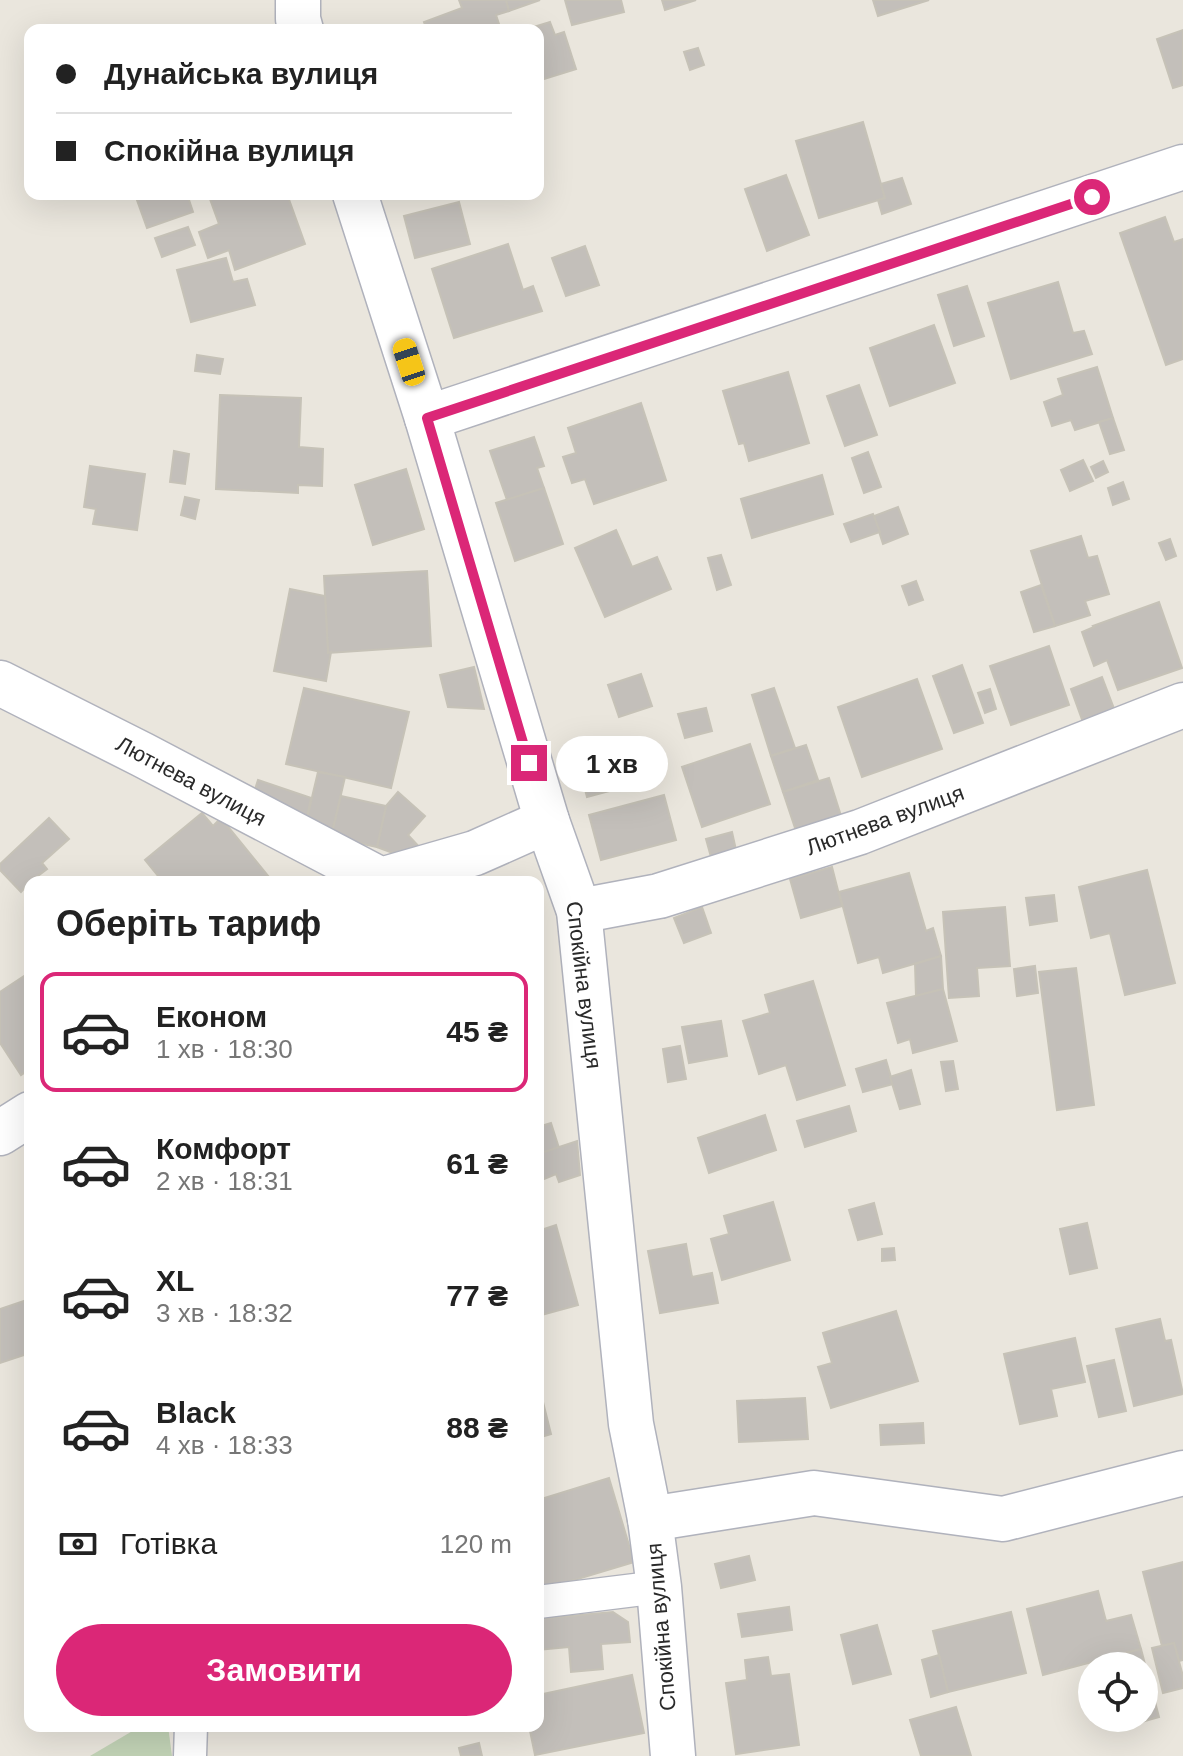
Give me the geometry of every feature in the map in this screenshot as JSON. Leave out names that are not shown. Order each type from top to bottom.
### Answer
[{"type":"street","points":[[298,0],[299,24]]},
{"type":"street","points":[[427,418],[1183,167]]},
{"type":"street","name":"Спокійна вулиця","points":[[357,200],[427,418],[547,821],[579,911],[631,1424],[650,1519],[659,1587],[673,1756]]},
{"type":"street","name":"Лютнева вулиця","points":[[0,683],[371,876]]},
{"type":"street","name":"Лютнева вулиця","points":[[579,911],[659,896],[860,832],[1183,705]]},
{"type":"street","name":"Лютнева вулиця","points":[[397,876],[475,853],[547,821]]},
{"type":"street","points":[[0,1133],[24,1118]]},
{"type":"street","points":[[650,1519],[814,1493],[1003,1519],[1183,1473]]},
{"type":"lane","points":[[544,1601],[659,1587]]},
{"type":"lane","points":[[190,1756],[191,1732]]},
{"type":"green space","points":[[131,1732],[169,1732],[172,1756],[90,1756]]},
{"type":"building","points":[[459,0],[506,0],[509,11],[496,15],[499,24],[425,24],[462,8]]},
{"type":"building","points":[[506,0],[540,0],[509,11]]},
{"type":"building","points":[[565,0],[621,0],[624,12],[572,25]]},
{"type":"building","points":[[662,0],[696,0],[665,10]]},
{"type":"building","points":[[873,0],[929,0],[878,16]]},
{"type":"building","points":[[550,22],[555,35],[564,32],[576,69],[544,79],[544,24]]},
{"type":"building","points":[[1183,30],[1183,85],[1173,88],[1157,39]]},
{"type":"building","points":[[698,48],[704,65],[690,70],[684,52]]},
{"type":"building","points":[[863,122],[885,198],[819,218],[796,141]]},
{"type":"building","points":[[786,175],[809,235],[767,251],[745,189]]},
{"type":"building","points":[[902,178],[911,204],[882,214],[878,200],[885,198],[881,184]]},
{"type":"building","points":[[137,200],[189,200],[193,212],[147,228]]},
{"type":"building","points":[[210,200],[289,200],[305,244],[235,270],[229,250],[208,258],[199,232],[219,224]]},
{"type":"building","points":[[459,202],[470,244],[415,258],[404,216]]},
{"type":"building","points":[[1165,217],[1174,242],[1183,239],[1183,359],[1166,365],[1120,233]]},
{"type":"building","points":[[188,227],[195,245],[162,257],[155,238]]},
{"type":"building","points":[[508,244],[523,290],[533,286],[542,311],[454,338],[432,269]]},
{"type":"building","points":[[585,246],[599,285],[566,296],[552,258]]},
{"type":"building","points":[[226,258],[233,282],[247,279],[255,305],[191,322],[177,270]]},
{"type":"building","points":[[1058,282],[1073,333],[1084,331],[1092,354],[1011,379],[988,303]]},
{"type":"building","points":[[967,286],[984,336],[954,346],[938,295]]},
{"type":"building","points":[[934,325],[955,383],[890,406],[870,348]]},
{"type":"building","points":[[197,355],[223,359],[220,374],[195,371]]},
{"type":"building","points":[[1097,367],[1113,418],[1075,430],[1071,420],[1052,426],[1044,402],[1063,395],[1058,379]]},
{"type":"building","points":[[788,372],[809,443],[749,461],[744,443],[739,444],[723,391]]},
{"type":"building","points":[[859,385],[877,435],[845,446],[827,396]]},
{"type":"building","points":[[220,395],[301,398],[299,447],[323,449],[322,486],[298,485],[298,493],[216,489]]},
{"type":"building","points":[[641,403],[666,480],[594,504],[585,479],[572,483],[563,457],[576,453],[568,428]]},
{"type":"building","points":[[1113,418],[1124,450],[1110,454],[1099,422]]},
{"type":"building","points":[[534,437],[544,466],[537,468],[544,488],[507,500],[490,451]]},
{"type":"building","points":[[174,451],[189,454],[185,484],[170,482]]},
{"type":"building","points":[[868,452],[881,487],[864,493],[852,458]]},
{"type":"building","points":[[1083,460],[1093,481],[1070,491],[1061,470]]},
{"type":"building","points":[[1103,461],[1108,472],[1096,478],[1091,467]]},
{"type":"building","points":[[90,466],[145,474],[137,530],[93,524],[96,509],[84,507]]},
{"type":"building","points":[[406,469],[424,529],[373,545],[355,485]]},
{"type":"building","points":[[822,475],[833,514],[752,538],[741,499]]},
{"type":"building","points":[[1123,482],[1129,499],[1113,505],[1108,488]]},
{"type":"building","points":[[544,488],[563,544],[515,561],[496,503]]},
{"type":"building","points":[[185,497],[199,500],[195,519],[181,515]]},
{"type":"building","points":[[898,507],[908,534],[883,544],[874,516]]},
{"type":"building","points":[[873,514],[880,532],[851,542],[844,524]]},
{"type":"building","points":[[616,530],[632,567],[657,557],[671,589],[605,617],[575,548]]},
{"type":"building","points":[[1081,536],[1088,558],[1097,556],[1109,594],[1085,601],[1090,615],[1055,626],[1031,551]]},
{"type":"building","points":[[1170,539],[1176,556],[1166,560],[1159,543]]},
{"type":"building","points":[[721,555],[731,585],[717,590],[708,558]]},
{"type":"building","points":[[427,571],[431,646],[328,653],[324,576]]},
{"type":"building","points":[[916,581],[923,600],[909,605],[902,586]]},
{"type":"building","points":[[1041,585],[1055,626],[1034,632],[1021,592]]},
{"type":"building","points":[[290,589],[325,596],[328,653],[331,652],[326,681],[274,671]]},
{"type":"building","points":[[1159,602],[1182,668],[1118,690],[1107,660],[1094,666],[1082,632]]},
{"type":"building","points":[[1049,646],[1069,705],[1011,725],[990,666]]},
{"type":"building","points":[[962,665],[983,723],[954,733],[933,676]]},
{"type":"building","points":[[474,667],[484,709],[448,707],[440,675]]},
{"type":"building","points":[[641,674],[652,706],[619,717],[608,685]]},
{"type":"building","points":[[1102,677],[1116,714],[1084,725],[1071,689]]},
{"type":"building","points":[[917,679],[942,749],[862,777],[838,707]]},
{"type":"building","points":[[304,688],[409,712],[391,788],[286,764]]},
{"type":"building","points":[[774,688],[795,748],[771,756],[752,695]]},
{"type":"building","points":[[990,689],[996,709],[985,713],[978,693]]},
{"type":"building","points":[[706,708],[712,731],[685,738],[678,714]]},
{"type":"building","points":[[750,744],[770,804],[702,827],[682,767]]},
{"type":"building","points":[[806,745],[818,780],[783,792],[771,756]]},
{"type":"building","points":[[632,756],[639,783],[587,797],[580,770]]},
{"type":"building","points":[[318,772],[345,777],[332,833],[305,827]]},
{"type":"building","points":[[829,778],[843,822],[798,837],[783,792]]},
{"type":"building","points":[[258,780],[311,798],[305,827],[252,799]]},
{"type":"building","points":[[398,792],[425,816],[408,835],[422,850],[410,855],[377,847],[386,806]]},
{"type":"building","points":[[664,795],[676,840],[601,860],[589,815]]},
{"type":"building","points":[[341,796],[386,806],[377,847],[331,837]]},
{"type":"building","points":[[202,813],[213,826],[221,818],[268,876],[158,876],[145,860]]},
{"type":"building","points":[[49,818],[69,839],[42,863],[47,869],[38,876],[24,876],[21,892],[0,870],[0,864]]},
{"type":"building","points":[[732,832],[736,850],[711,857],[706,839]]},
{"type":"building","points":[[832,867],[842,906],[801,918],[790,879]]},
{"type":"building","points":[[1147,870],[1175,983],[1125,995],[1110,933],[1091,938],[1079,887]]},
{"type":"building","points":[[909,873],[926,931],[933,928],[941,956],[883,973],[879,957],[858,963],[839,892]]},
{"type":"building","points":[[1054,895],[1057,921],[1030,925],[1026,898]]},
{"type":"building","points":[[702,907],[711,933],[684,943],[674,918]]},
{"type":"building","points":[[1005,907],[1010,966],[977,968],[979,996],[949,998],[943,912]]},
{"type":"building","points":[[941,956],[943,989],[916,996],[915,964]]},
{"type":"building","points":[[1035,966],[1038,993],[1017,996],[1014,969]]},
{"type":"building","points":[[1076,968],[1094,1105],[1057,1110],[1039,972]]},
{"type":"building","points":[[24,976],[24,1073],[21,1075],[0,1043],[0,992]]},
{"type":"building","points":[[813,981],[845,1085],[797,1100],[786,1065],[759,1074],[743,1021],[770,1013],[765,995]]},
{"type":"building","points":[[943,989],[957,1041],[913,1053],[910,1039],[898,1043],[887,1003]]},
{"type":"building","points":[[721,1021],[727,1056],[689,1063],[682,1027]]},
{"type":"building","points":[[680,1046],[686,1079],[668,1082],[663,1049]]},
{"type":"building","points":[[886,1060],[893,1084],[863,1092],[856,1069]]},
{"type":"building","points":[[953,1061],[958,1089],[946,1091],[941,1062]]},
{"type":"building","points":[[911,1070],[920,1104],[900,1109],[890,1077]]},
{"type":"building","points":[[849,1106],[856,1131],[805,1147],[797,1121]]},
{"type":"building","points":[[765,1115],[776,1150],[709,1173],[698,1138]]},
{"type":"building","points":[[551,1123],[559,1148],[544,1152],[544,1125]]},
{"type":"building","points":[[577,1141],[580,1175],[559,1182],[556,1174],[544,1179],[544,1152]]},
{"type":"building","points":[[773,1202],[790,1260],[722,1280],[711,1239],[729,1234],[724,1216]]},
{"type":"building","points":[[874,1203],[882,1234],[858,1240],[849,1210]]},
{"type":"building","points":[[1087,1223],[1097,1268],[1070,1274],[1060,1229]]},
{"type":"building","points":[[556,1225],[578,1305],[544,1314],[544,1229]]},
{"type":"building","points":[[686,1244],[692,1277],[712,1273],[718,1303],[660,1313],[648,1251]]},
{"type":"building","points":[[894,1248],[895,1260],[882,1261],[882,1249]]},
{"type":"building","points":[[24,1301],[24,1355],[0,1363],[0,1309]]},
{"type":"building","points":[[896,1311],[918,1381],[831,1408],[818,1367],[832,1363],[823,1333]]},
{"type":"building","points":[[1160,1319],[1165,1341],[1171,1340],[1183,1394],[1134,1406],[1116,1329]]},
{"type":"building","points":[[1075,1338],[1085,1382],[1051,1389],[1057,1416],[1020,1424],[1004,1354]]},
{"type":"building","points":[[1114,1360],[1126,1411],[1099,1417],[1087,1366]]},
{"type":"building","points":[[805,1398],[808,1439],[739,1442],[737,1401]]},
{"type":"building","points":[[544,1406],[551,1434],[544,1436]]},
{"type":"building","points":[[923,1423],[924,1443],[881,1445],[880,1425]]},
{"type":"building","points":[[609,1478],[634,1562],[544,1589],[544,1498]]},
{"type":"building","points":[[749,1556],[755,1580],[721,1588],[715,1564]]},
{"type":"building","points":[[1183,1562],[1183,1660],[1179,1661],[1174,1643],[1162,1646],[1143,1572]]},
{"type":"building","points":[[1098,1591],[1106,1621],[1131,1615],[1141,1649],[1130,1652],[1078,1652],[1078,1666],[1043,1675],[1027,1609]]},
{"type":"building","points":[[789,1607],[792,1630],[742,1637],[738,1614]]},
{"type":"building","points":[[613,1612],[628,1622],[630,1642],[601,1644],[603,1669],[571,1672],[569,1647],[544,1649],[544,1618]]},
{"type":"building","points":[[1011,1612],[1026,1673],[948,1692],[933,1631]]},
{"type":"building","points":[[877,1625],[891,1674],[853,1684],[841,1635]]},
{"type":"building","points":[[1174,1643],[1183,1688],[1163,1693],[1158,1673],[1158,1652],[1153,1652],[1152,1648]]},
{"type":"building","points":[[939,1655],[948,1692],[931,1697],[922,1660]]},
{"type":"building","points":[[768,1657],[771,1676],[789,1674],[799,1745],[736,1754],[726,1683],[747,1680],[745,1660]]},
{"type":"building","points":[[632,1675],[644,1733],[535,1755],[530,1732],[544,1732],[544,1694]]},
{"type":"building","points":[[956,1707],[971,1756],[921,1756],[910,1720]]},
{"type":"building","points":[[479,1743],[482,1756],[461,1756],[459,1748]]},
{"type":"route","points":[[529,763],[427,418],[1092,197]]}]
